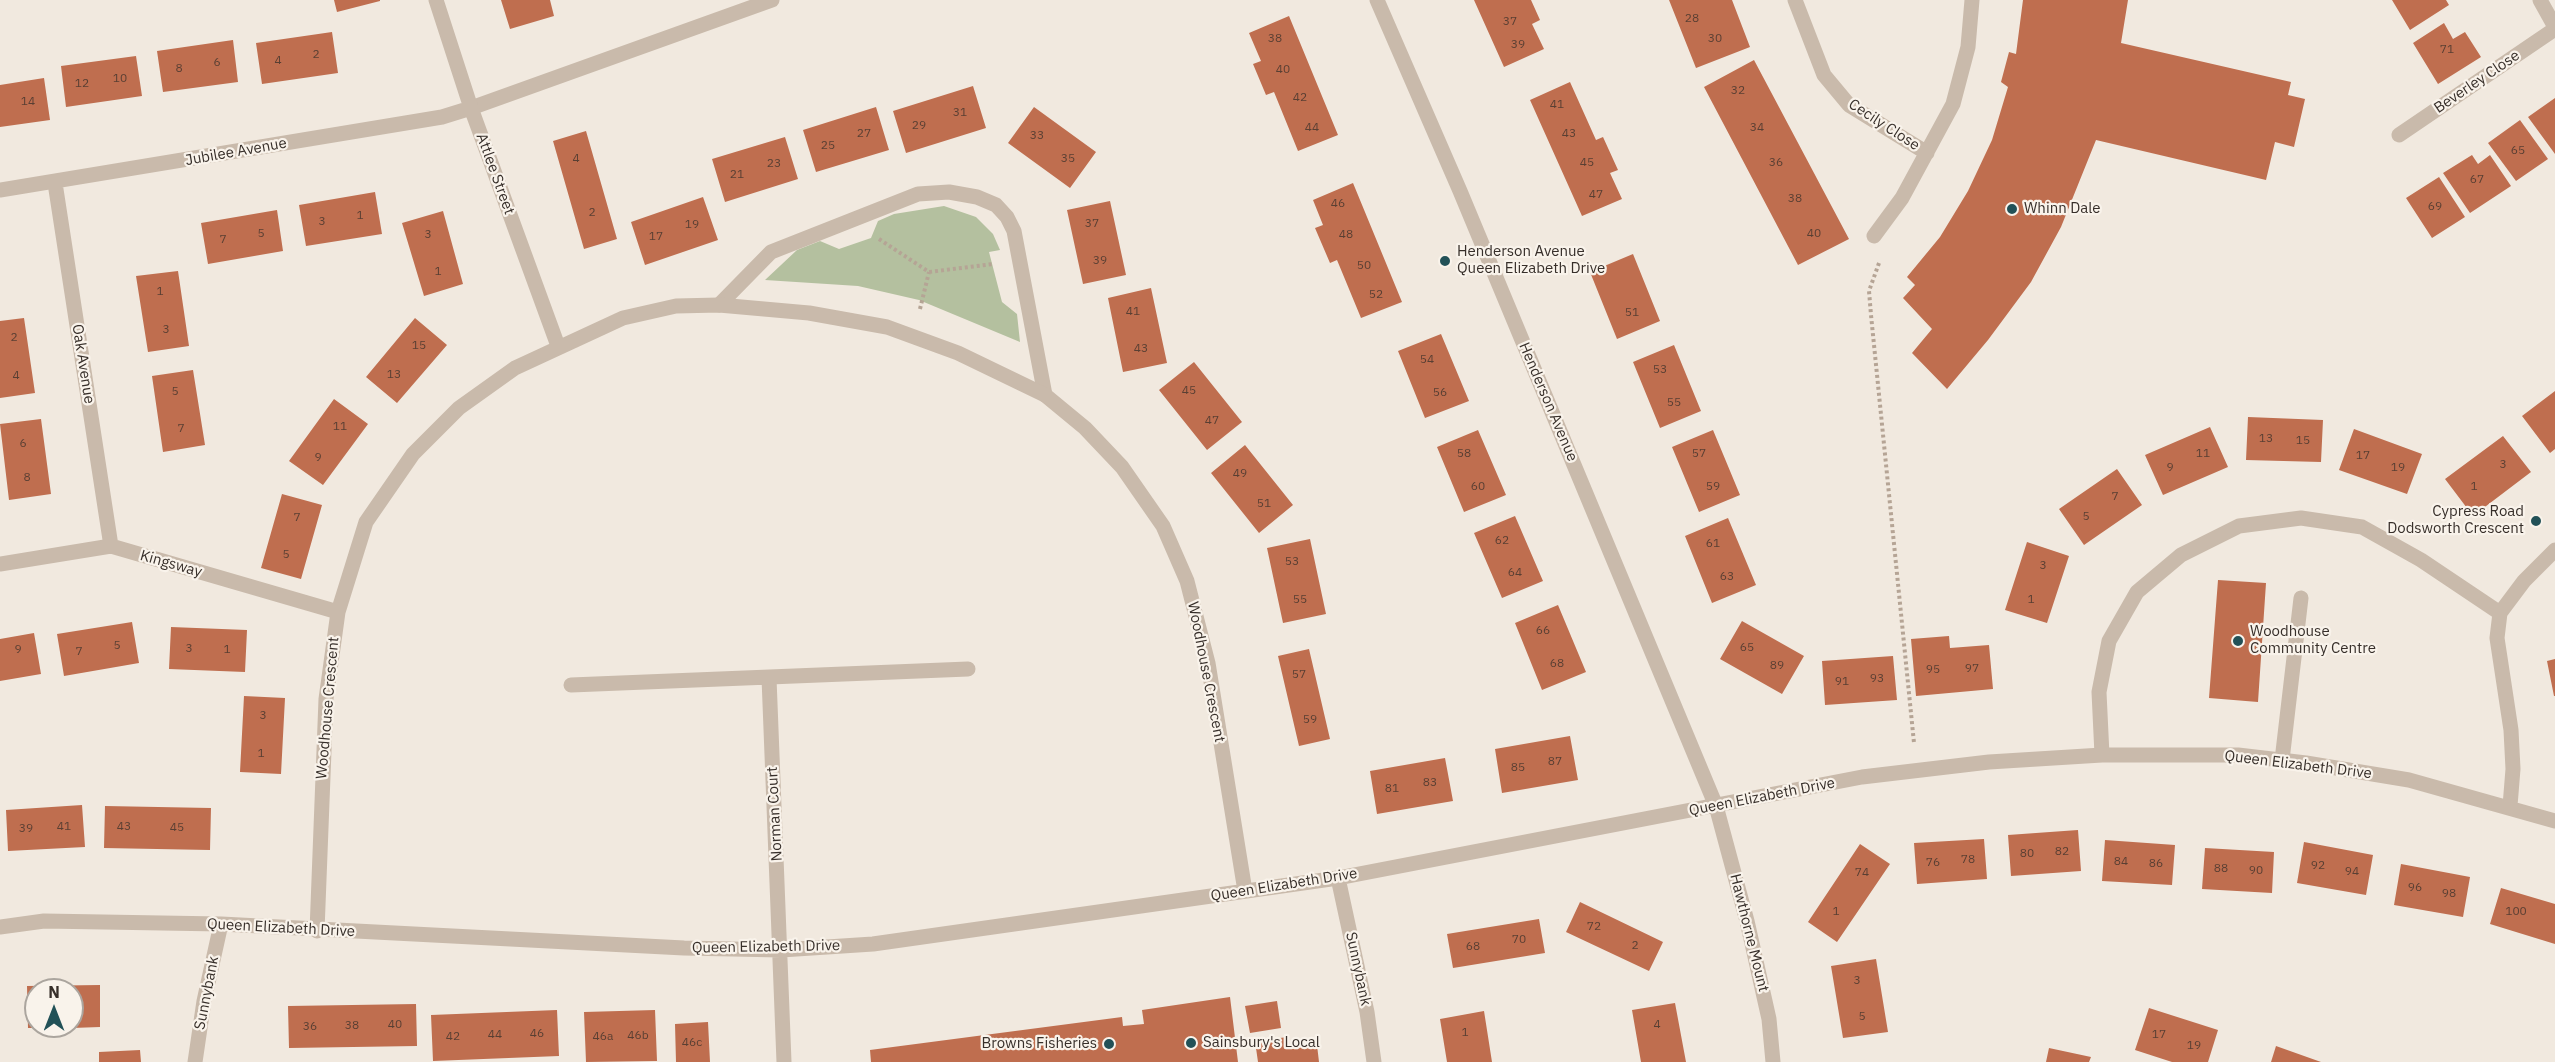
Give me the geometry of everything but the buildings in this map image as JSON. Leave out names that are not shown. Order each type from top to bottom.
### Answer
[{"type":"street","name":"Attlee Street","points":[[436,0],[471,108],[558,346]]},
{"type":"street","name":"Jubilee Avenue","points":[[0,190],[55,183],[442,117],[771,0]]},
{"type":"street","name":"Henderson Avenue","points":[[1377,0],[1464,202],[1716,806]]},
{"type":"street","name":"Cecily Close","points":[[1795,0],[1824,75],[1849,105],[1927,153]]},
{"type":"street","name":"Cecily Close","points":[[1874,236],[1902,198],[1953,104],[1968,47],[1972,0]]},
{"type":"street","name":"Beverley Close","points":[[2399,135],[2555,28],[2540,0]]},
{"type":"street","name":"Oak Avenue","points":[[55,183],[111,546]]},
{"type":"street","points":[[718,306],[771,252],[918,194],[949,192],[977,197],[996,205],[1007,217],[1014,231],[1045,395]]},
{"type":"street","name":"Woodhouse Crescent","points":[[317,931],[326,699],[338,612],[366,522],[413,454],[459,408],[515,368],[558,346],[623,318],[676,306],[718,306],[809,313],[887,327],[958,353],[1045,395],[1085,428],[1122,467],[1163,525],[1187,580],[1208,663],[1245,891]]},
{"type":"street","points":[[2102,755],[2099,692],[2109,641],[2137,592],[2181,555],[2239,525],[2301,518],[2362,527],[2421,560],[2500,613]]},
{"type":"street","name":"Kingsway","points":[[0,564],[111,546],[338,612]]},
{"type":"street","points":[[2510,806],[2512,749],[2496,638],[2500,613],[2524,581],[2555,550]]},
{"type":"street","points":[[2282,760],[2301,598]]},
{"type":"street","points":[[571,685],[968,669]]},
{"type":"street","name":"Norman Court","points":[[769,678],[782,950],[784,1062]]},
{"type":"street","name":"Queen Elizabeth Drive","points":[[0,927],[44,921],[221,924],[317,931],[684,948],[782,950],[873,944],[1338,878],[1862,777],[1989,762],[2102,755],[2238,755],[2282,760],[2409,780],[2510,806],[2555,821]]},
{"type":"street","name":"Hawthorne Mount","points":[[1716,806],[1769,1019],[1773,1062]]},
{"type":"street","name":"Sunnybank","points":[[1338,878],[1367,1012],[1374,1062]]},
{"type":"street","name":"Sunnybank","points":[[195,1062],[204,1001],[221,924]]},
{"type":"path","points":[[851,220],[929,272],[1020,261]]},
{"type":"path","points":[[1874,236],[1887,249],[1875,269],[1869,291],[1917,771]]},
{"type":"path","points":[[914,337],[929,272]]},
{"type":"green space","points":[[944,206],[976,217],[993,234],[1000,250],[989,252],[1002,302],[1017,314],[1020,342],[919,300],[858,286],[765,280],[797,250],[820,241],[839,249],[871,238],[878,221],[894,214]]},
{"type":"place","name":"Whinn Dale","points":[[2012,209]]},
{"type":"place","name":"Henderson Avenue Queen Elizabeth Drive","points":[[1445,261]]},
{"type":"place","name":"Cypress Road Dodsworth Crescent","points":[[2536,521]]},
{"type":"place","name":"Woodhouse Community Centre","points":[[2238,641]]},
{"type":"place","name":"Sainsbury's Local","points":[[1191,1043]]},
{"type":"place","name":"Browns Fisheries","points":[[1109,1044]]}]
